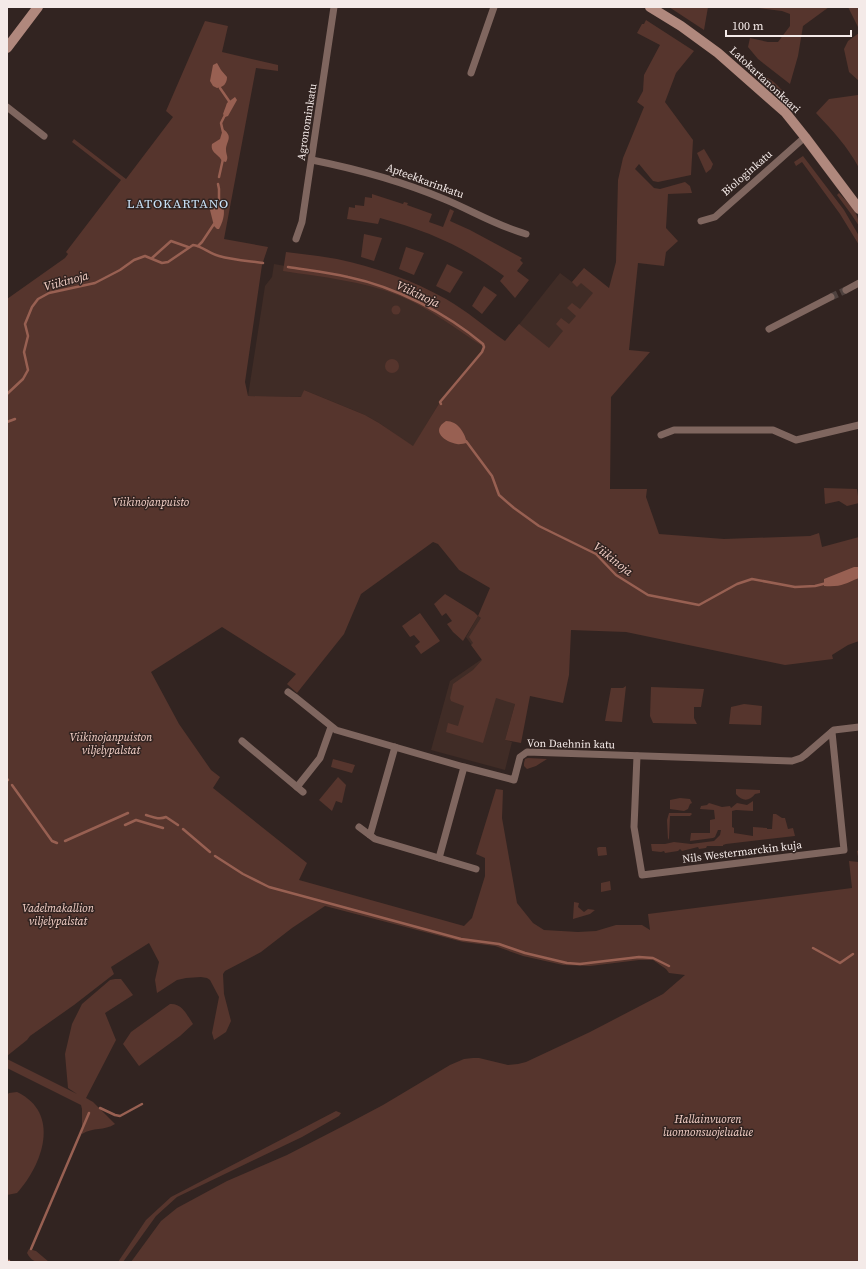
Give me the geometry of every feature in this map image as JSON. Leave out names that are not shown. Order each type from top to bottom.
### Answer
[{"type":"street","points":[[7,48],[38,7]]},
{"type":"street","name":"Agronominkatu","points":[[296,239],[302,222],[334,7]]},
{"type":"street","points":[[471,74],[494,7]]},
{"type":"street","name":"Latokartanonkaari","points":[[650,7],[681,26],[730,63],[785,112],[859,210]]},
{"type":"street","points":[[7,107],[44,136]]},
{"type":"street","name":"Biologinkatu","points":[[701,221],[715,217],[805,137]]},
{"type":"street","name":"Apteekkarinkatu","points":[[312,160],[353,168],[421,190],[463,207],[509,230],[526,234]]},
{"type":"street","points":[[846,290],[859,283]]},
{"type":"street","points":[[769,329],[831,297]]},
{"type":"street","points":[[661,435],[674,430],[773,430],[796,440],[859,425]]},
{"type":"street","name":"Von Daehnin katu","points":[[288,692],[336,730],[514,780],[520,757],[527,752],[792,761],[800,758],[837,729],[859,727]]},
{"type":"street","points":[[242,741],[300,790],[320,758],[331,727]]},
{"type":"street","name":"Nils Westermarckin kuja","points":[[637,756],[634,828],[642,875],[844,850],[832,732]]},
{"type":"street","points":[[370,835],[395,747]]},
{"type":"street","points":[[439,858],[464,767]]},
{"type":"street","points":[[359,827],[375,839],[476,869]]},
{"type":"shaded area","points":[[217,63],[227,77],[225,84],[222,87],[217,88],[213,86],[210,81],[213,65]]},
{"type":"shaded area","points":[[235,97],[237,100],[228,116],[225,117],[223,114],[227,103]]},
{"type":"shaded area","points":[[223,129],[229,137],[226,147],[226,162],[222,161],[212,149],[212,144],[220,139]]},
{"type":"shaded area","points":[[219,199],[222,202],[224,214],[221,225],[219,229],[217,229],[214,226],[210,210]]},
{"type":"shaded area","points":[[274,264],[348,277],[402,294],[442,315],[484,347],[482,352],[440,402],[413,447],[365,415],[304,390],[302,397],[248,396],[265,286],[272,277]]},
{"type":"shaded area","points":[[584,268],[609,289],[588,371],[506,341],[560,273],[572,282]]},
{"type":"shaded area","points":[[446,421],[454,423],[460,428],[465,435],[467,443],[452,443],[441,436],[439,429]]},
{"type":"shaded area","points":[[854,567],[859,567],[859,578],[839,585],[824,586],[824,579]]},
{"type":"shaded area","points":[[478,616],[519,638],[515,704],[505,740],[512,742],[505,770],[431,750],[450,681],[482,659],[466,637]]},
{"type":"green space","points":[[669,7],[708,7],[704,30]]},
{"type":"green space","points":[[751,7],[829,7],[803,26],[798,56],[790,84],[758,59],[748,47],[750,38],[768,42],[778,42],[790,26],[790,14],[782,11]]},
{"type":"green space","points":[[848,7],[859,7],[859,29]]},
{"type":"green space","name":"Viikinojanpuisto","points":[[646,20],[694,51],[676,73],[665,102],[693,140],[691,175],[658,182],[653,181],[639,164],[635,169],[654,188],[660,189],[685,182],[690,186],[692,193],[668,194],[666,228],[678,241],[666,252],[664,266],[638,263],[629,350],[650,352],[611,397],[610,489],[647,489],[646,497],[659,534],[724,539],[810,536],[819,533],[822,547],[859,537],[859,641],[848,645],[832,655],[833,659],[785,665],[626,632],[571,630],[569,675],[563,703],[530,696],[521,743],[505,740],[515,704],[496,698],[483,743],[446,732],[448,723],[458,726],[464,706],[451,701],[450,698],[453,684],[473,670],[482,660],[471,645],[473,643],[469,637],[481,618],[478,616],[490,588],[459,570],[438,544],[433,542],[361,594],[344,634],[297,693],[287,684],[296,674],[222,627],[151,672],[179,724],[211,770],[220,777],[213,788],[307,863],[299,880],[464,926],[472,918],[485,876],[485,858],[476,854],[496,789],[503,790],[502,818],[517,903],[533,923],[544,930],[578,932],[596,931],[616,925],[642,925],[650,930],[648,914],[852,888],[849,861],[859,862],[859,1262],[131,1262],[161,1221],[177,1208],[227,1181],[287,1155],[349,1123],[383,1105],[450,1065],[464,1059],[473,1058],[508,1065],[526,1062],[590,1032],[663,994],[685,975],[669,973],[666,969],[653,960],[639,960],[590,966],[563,965],[523,956],[495,946],[463,942],[325,906],[292,928],[261,952],[225,971],[223,974],[224,994],[231,1021],[226,1032],[214,1040],[212,1033],[219,997],[210,980],[201,977],[177,980],[157,993],[155,980],[159,962],[149,943],[111,967],[114,974],[30,1036],[7,1056],[7,299],[65,258],[68,254],[66,252],[121,180],[72,142],[74,139],[126,179],[173,117],[166,111],[205,21],[228,26],[222,52],[278,65],[278,71],[256,68],[224,239],[268,247],[262,265],[245,382],[248,396],[301,397],[304,390],[365,415],[413,446],[440,402],[484,347],[433,313],[400,296],[357,283],[283,271],[286,252],[337,259],[393,275],[446,299],[505,341],[519,324],[549,348],[563,331],[556,324],[561,318],[569,324],[576,316],[567,308],[572,303],[580,309],[593,293],[581,283],[577,287],[572,282],[584,268],[609,288],[616,262],[618,180],[623,158],[644,107],[637,102],[643,91],[644,75],[660,45],[637,33]]},
{"type":"green space","points":[[859,33],[859,81],[849,72],[844,49],[848,41]]},
{"type":"green space","points":[[755,74],[770,79],[782,90],[778,91]]},
{"type":"green space","points":[[859,92],[859,168],[845,146],[816,113],[829,99],[858,95]]},
{"type":"green space","points":[[704,149],[713,164],[711,169],[706,173],[697,153]]},
{"type":"green space","points":[[803,156],[844,210],[859,236],[859,245],[840,214],[802,162],[796,166],[794,162]]},
{"type":"green space","points":[[839,193],[855,212],[859,221],[859,226],[837,195]]},
{"type":"green space","points":[[372,194],[403,204],[404,202],[408,203],[407,205],[432,214],[429,222],[443,227],[450,209],[454,211],[450,221],[522,258],[520,260],[523,263],[517,271],[529,280],[515,298],[500,281],[504,276],[474,256],[445,241],[414,228],[380,218],[378,224],[347,219],[349,207],[355,208],[355,205],[364,206],[365,197],[372,198]]},
{"type":"green space","points":[[364,234],[382,238],[374,261],[361,257]]},
{"type":"green space","points":[[406,247],[424,253],[414,275],[399,269]]},
{"type":"green space","points":[[447,264],[463,272],[450,293],[436,286]]},
{"type":"green space","points":[[484,286],[497,295],[482,314],[472,306]]},
{"type":"green space","points":[[396,305],[401,310],[396,315],[391,310]]},
{"type":"green space","points":[[392,359],[397,361],[399,366],[397,371],[392,373],[387,371],[385,366],[387,361]]},
{"type":"green space","points":[[824,488],[857,489],[859,503],[847,506],[839,501],[825,504]]},
{"type":"green space","points":[[445,594],[478,616],[463,641],[447,624],[452,621],[446,613],[442,616],[434,604]]},
{"type":"green space","points":[[420,613],[440,641],[421,654],[415,646],[420,642],[414,635],[410,637],[402,626]]},
{"type":"green space","points":[[626,686],[622,722],[605,721],[611,688],[623,688]]},
{"type":"green space","points":[[651,687],[704,689],[701,707],[694,707],[694,718],[697,724],[653,723],[650,716]]},
{"type":"green space","points":[[744,704],[762,706],[761,725],[729,724],[731,707]]},
{"type":"green space","points":[[333,759],[355,765],[352,773],[331,767]]},
{"type":"green space","points":[[525,759],[547,759],[536,766],[527,769],[524,766],[524,763]]},
{"type":"green space","points":[[338,777],[346,785],[342,803],[336,801],[332,811],[319,800]]},
{"type":"green space","points":[[736,789],[760,790],[760,793],[755,794],[753,797],[746,800],[736,794]]},
{"type":"green space","points":[[680,798],[690,799],[692,803],[688,809],[684,811],[670,809],[670,800]]},
{"type":"green space","points":[[753,801],[753,811],[732,811],[732,827],[734,828],[734,833],[753,836],[753,827],[772,829],[773,814],[776,814],[782,818],[785,818],[788,829],[793,828],[795,836],[726,844],[723,846],[707,846],[706,848],[699,849],[698,847],[682,851],[680,849],[678,851],[665,853],[664,851],[652,851],[651,844],[665,844],[674,842],[691,844],[714,841],[720,835],[721,830],[718,830],[713,838],[690,841],[691,833],[710,833],[710,820],[715,819],[714,810],[700,809],[701,806],[709,803],[722,807],[730,806],[731,808],[737,803],[747,805]]},
{"type":"green space","points":[[669,813],[692,814],[690,816],[670,816],[668,840],[667,820]]},
{"type":"green space","points":[[606,847],[607,855],[598,856],[597,848]]},
{"type":"green space","points":[[859,850],[859,862],[857,851]]},
{"type":"green space","points":[[610,881],[611,890],[601,892],[601,883]]},
{"type":"green space","points":[[574,902],[579,903],[578,907],[584,912],[588,909],[595,910],[590,914],[573,919]]},
{"type":"green space","points":[[121,979],[133,995],[105,1013],[116,1040],[86,1098],[93,1102],[115,1124],[107,1128],[90,1130],[82,1134],[81,1105],[7,1068],[7,1059],[77,1094],[68,1088],[65,1054],[72,1024],[82,1004],[110,980]]},
{"type":"green space","points":[[170,1004],[178,1005],[186,1013],[193,1024],[180,1036],[139,1066],[123,1044],[131,1032]]},
{"type":"green space","points":[[17,1092],[31,1101],[39,1113],[43,1126],[43,1140],[40,1154],[26,1181],[17,1193],[7,1195],[7,1095],[9,1093]]},
{"type":"green space","points":[[336,1111],[341,1113],[339,1116],[302,1137],[177,1197],[156,1216],[123,1262],[118,1262],[146,1220],[171,1197]]},
{"type":"green space","points":[[29,1249],[36,1251],[49,1262],[34,1261],[27,1253]]},
{"type":"waterway","points":[[220,88],[229,102]]},
{"type":"waterway","points":[[223,132],[221,123],[225,115]]},
{"type":"waterway","points":[[219,177],[223,159]]},
{"type":"waterway","points":[[218,184],[219,201]]},
{"type":"waterway","points":[[198,246],[214,224]]},
{"type":"waterway","name":"Viikinoja","points":[[152,258],[171,241],[188,247]]},
{"type":"waterway","name":"Viikinoja","points":[[7,394],[23,379],[28,370],[24,352],[28,336],[25,324],[32,307],[38,299],[49,293],[95,283],[120,270],[134,260],[145,256],[162,263],[168,262],[193,245],[219,256],[263,263]]},
{"type":"waterway","name":"Viikinoja","points":[[288,267],[325,272],[366,281],[402,294],[437,312],[483,344],[484,347],[482,352],[440,402],[441,404]]},
{"type":"waterway","points":[[7,422],[15,419]]},
{"type":"waterway","name":"Viikinoja","points":[[466,441],[492,476],[499,495],[514,508],[539,526],[596,554],[616,575],[648,595],[699,605],[737,584],[752,579],[795,587],[815,586],[827,583]]},
{"type":"waterway","points":[[12,785],[52,841],[57,843]]},
{"type":"waterway","points":[[65,841],[128,813]]},
{"type":"waterway","points":[[146,815],[158,818],[166,817],[178,825]]},
{"type":"waterway","points":[[125,825],[136,820],[163,828]]},
{"type":"waterway","points":[[183,829],[210,852]]},
{"type":"waterway","points":[[215,856],[243,874],[269,887],[461,939],[499,944],[525,953],[567,963],[580,964],[639,957],[653,958],[669,966]]},
{"type":"waterway","points":[[813,948],[840,963],[853,954]]},
{"type":"waterway","points":[[100,1108],[120,1116],[142,1104]]},
{"type":"waterway","points":[[31,1249],[89,1113]]},
{"type":"tunnel","points":[[831,297],[846,290]]},
{"type":"district","name":"LATOKARTANO","points":[[178,203]]},
{"type":"park label","name":"Viikinojanpuiston viljelypalstat","points":[[111,743]]},
{"type":"park label","name":"Vadelmakallion viljelypalstat","points":[[58,914]]},
{"type":"park label","name":"Hallainvuoren luonnonsuojelualue","points":[[708,1125]]}]
